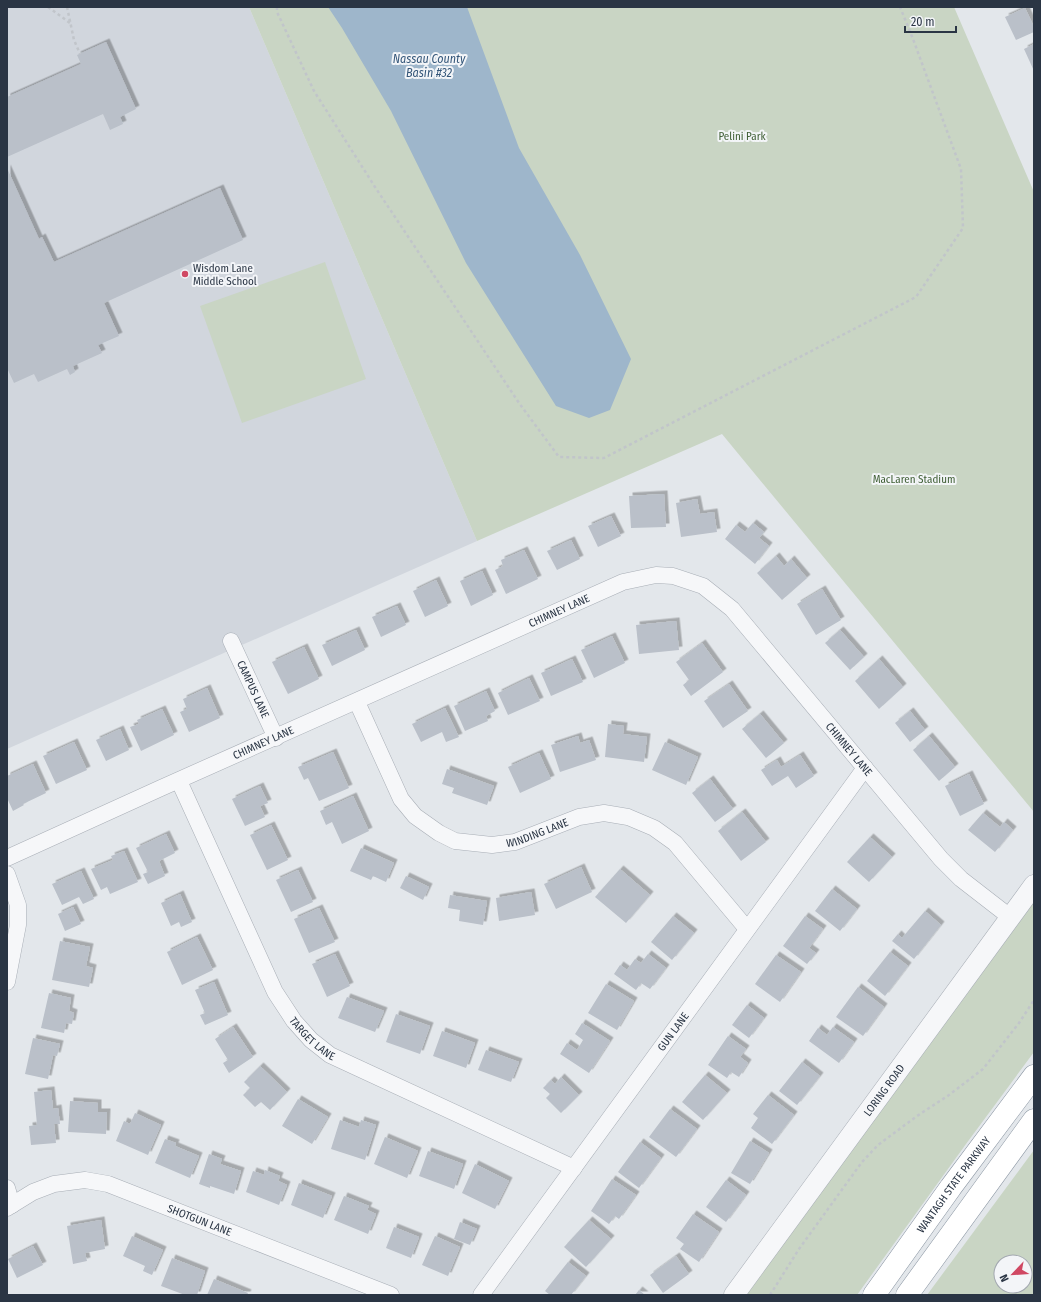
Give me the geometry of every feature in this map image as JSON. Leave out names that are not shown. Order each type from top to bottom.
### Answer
[{"type":"highway","name":"WANTAGH STATE PARKWAY","points":[[874,1295],[951,1187],[1034,1076]]},
{"type":"highway","points":[[907,1295],[1034,1120]]},
{"type":"street","name":"CHIMNEY LANE","points":[[7,858],[623,582],[656,575],[674,576],[703,586],[732,609],[951,869],[966,884],[1010,917]]},
{"type":"street","name":"CAMPUS LANE","points":[[232,641],[276,738]]},
{"type":"street","name":"WINDING LANE","points":[[357,702],[401,799],[415,816],[439,833],[456,841],[492,845],[515,842],[579,817],[604,813],[628,817],[654,828],[675,843],[747,929]]},
{"type":"street","name":"GUN LANE","points":[[481,1295],[865,768]]},
{"type":"street","name":"TARGET LANE","points":[[179,781],[275,992],[294,1021],[311,1040],[330,1055],[574,1168]]},
{"type":"street","points":[[7,874],[18,905],[18,925],[7,982]]},
{"type":"street","name":"LORING ROAD","points":[[734,1295],[1034,885]]},
{"type":"street","name":"SHOTGUN LANE","points":[[10,1207],[33,1192],[54,1184],[85,1180],[108,1184],[391,1295]]},
{"type":"street","points":[[7,1188],[10,1207]]},
{"type":"path","points":[[48,7],[70,23]]},
{"type":"path","points":[[67,7],[74,40],[80,54]]},
{"type":"path","points":[[277,7],[277,12],[314,91],[519,403],[559,457],[604,458],[916,297],[963,228],[961,170],[900,7]]},
{"type":"path","points":[[770,1295],[799,1249],[862,1162],[878,1146],[917,1116],[950,1095],[983,1069],[1019,1023],[1034,1000]]},
{"type":"shaded area","name":"Wisdom Lane Middle School","points":[[7,7],[249,7],[477,541],[7,749]]},
{"type":"green space","points":[[249,7],[954,7],[1034,192],[1034,812],[722,434],[477,541]]},
{"type":"green space","points":[[325,262],[366,379],[242,423],[200,306]]},
{"type":"green space","points":[[1034,899],[1034,1052],[857,1295],[743,1295]]},
{"type":"green space","points":[[1034,1150],[1034,1295],[927,1295]]},
{"type":"water","name":"Nassau County Basin #32","points":[[328,7],[467,7],[519,148],[580,255],[631,359],[610,410],[589,418],[556,406],[466,263],[391,111]]},
{"type":"building","points":[[1025,8],[1034,27],[1034,32],[1016,40],[1005,17]]},
{"type":"building","points":[[106,42],[136,109],[120,117],[123,124],[110,130],[103,114],[7,157],[7,97],[81,64],[77,55]]},
{"type":"building","points":[[1034,44],[1034,71],[1024,49]]},
{"type":"building","points":[[7,168],[39,239],[42,237],[54,262],[220,188],[243,240],[104,303],[119,336],[98,345],[102,353],[73,366],[75,372],[70,375],[67,369],[38,382],[34,374],[14,383],[7,368]]},
{"type":"building","points":[[664,494],[666,527],[631,528],[629,496]]},
{"type":"building","points":[[697,499],[700,514],[714,512],[717,532],[681,537],[676,503]]},
{"type":"building","points":[[611,516],[621,536],[598,547],[588,526]]},
{"type":"building","points":[[753,523],[764,532],[759,538],[769,546],[755,564],[725,539],[736,525],[745,532]]},
{"type":"building","points":[[571,540],[580,559],[557,570],[547,551]]},
{"type":"building","points":[[524,550],[538,579],[506,594],[495,570],[503,566],[501,560]]},
{"type":"building","points":[[776,556],[784,566],[791,559],[807,578],[782,600],[757,573]]},
{"type":"building","points":[[482,571],[493,595],[471,606],[460,581]]},
{"type":"building","points":[[436,580],[448,606],[425,617],[413,591]]},
{"type":"building","points":[[822,589],[841,620],[816,635],[797,604]]},
{"type":"building","points":[[397,606],[406,625],[381,637],[372,617]]},
{"type":"building","points":[[676,621],[679,650],[639,654],[636,625]]},
{"type":"building","points":[[356,630],[365,650],[332,666],[322,645]]},
{"type":"building","points":[[840,630],[864,657],[850,670],[825,643]]},
{"type":"building","points":[[612,636],[625,663],[594,678],[581,650]]},
{"type":"building","points":[[702,643],[723,672],[691,696],[683,685],[689,680],[676,662]]},
{"type":"building","points":[[304,647],[319,679],[288,694],[272,662]]},
{"type":"building","points":[[572,659],[583,682],[551,696],[541,673]]},
{"type":"building","points":[[879,659],[903,687],[879,709],[855,681]]},
{"type":"building","points":[[529,678],[540,701],[508,715],[498,693]]},
{"type":"building","points":[[729,684],[748,711],[723,728],[704,701]]},
{"type":"building","points":[[207,688],[220,718],[189,732],[180,712],[187,709],[183,699]]},
{"type":"building","points":[[486,691],[495,711],[486,716],[488,721],[465,731],[454,706]]},
{"type":"building","points":[[445,708],[459,737],[446,742],[442,732],[421,742],[412,724]]},
{"type":"building","points":[[162,709],[174,735],[141,751],[130,727],[139,724],[137,720]]},
{"type":"building","points":[[910,711],[925,730],[910,742],[895,723]]},
{"type":"building","points":[[760,714],[784,743],[766,758],[742,729]]},
{"type":"building","points":[[608,724],[624,726],[623,734],[647,737],[644,762],[605,757]]},
{"type":"building","points":[[120,729],[129,750],[106,761],[96,740]]},
{"type":"building","points":[[578,736],[580,743],[589,740],[596,760],[560,772],[551,745]]},
{"type":"building","points":[[929,736],[955,767],[939,781],[913,750]]},
{"type":"building","points":[[74,742],[87,770],[56,784],[43,756]]},
{"type":"building","points":[[665,742],[698,757],[686,785],[652,770]]},
{"type":"building","points":[[333,752],[349,788],[319,801],[308,778],[304,780],[298,767]]},
{"type":"building","points":[[539,753],[551,779],[520,793],[508,767]]},
{"type":"building","points":[[800,755],[814,776],[796,788],[788,776],[772,786],[761,770],[777,760],[781,767]]},
{"type":"building","points":[[33,764],[46,793],[23,804],[24,805],[13,811],[7,798],[7,776]]},
{"type":"building","points":[[447,769],[494,786],[487,805],[452,793],[454,788],[442,784]]},
{"type":"building","points":[[969,774],[984,804],[960,816],[945,786]]},
{"type":"building","points":[[710,779],[733,809],[715,822],[692,793]]},
{"type":"building","points":[[260,786],[268,803],[260,806],[265,817],[245,826],[232,799]]},
{"type":"building","points":[[353,796],[369,831],[342,844],[332,822],[326,825],[320,811]]},
{"type":"building","points":[[742,812],[766,842],[741,861],[718,831]]},
{"type":"building","points":[[983,813],[1000,827],[1004,822],[1013,830],[995,852],[968,830]]},
{"type":"building","points":[[271,825],[288,860],[267,870],[250,835]]},
{"type":"building","points":[[166,834],[175,853],[159,861],[165,876],[148,884],[143,874],[148,872],[136,848]]},
{"type":"building","points":[[870,837],[892,857],[869,882],[847,862]]},
{"type":"building","points":[[361,848],[394,863],[386,882],[373,876],[371,880],[350,871]]},
{"type":"building","points":[[124,851],[138,882],[110,894],[107,887],[101,890],[91,869],[113,860],[111,856]]},
{"type":"building","points":[[581,867],[592,892],[556,909],[544,884]]},
{"type":"building","points":[[620,869],[650,895],[626,923],[595,897]]},
{"type":"building","points":[[298,870],[313,902],[291,912],[276,880]]},
{"type":"building","points":[[81,871],[94,899],[83,904],[79,897],[62,905],[52,884]]},
{"type":"building","points":[[406,876],[429,887],[423,900],[400,888]]},
{"type":"building","points":[[832,889],[857,909],[840,931],[815,911]]},
{"type":"building","points":[[531,892],[535,915],[499,921],[496,898]]},
{"type":"building","points":[[180,894],[192,922],[181,927],[179,922],[171,926],[161,903]]},
{"type":"building","points":[[450,895],[487,901],[483,925],[459,921],[460,910],[448,908]]},
{"type":"building","points":[[73,907],[81,924],[65,931],[58,914]]},
{"type":"building","points":[[319,908],[335,942],[309,953],[294,919]]},
{"type":"building","points":[[925,911],[941,925],[914,959],[892,941],[898,934],[902,938]]},
{"type":"building","points":[[673,916],[694,933],[672,960],[651,942]]},
{"type":"building","points":[[805,916],[823,929],[809,948],[816,953],[807,964],[783,946]]},
{"type":"building","points":[[197,937],[213,970],[182,985],[167,952]]},
{"type":"building","points":[[60,941],[90,947],[86,966],[93,968],[89,987],[52,980]]},
{"type":"building","points":[[890,952],[908,966],[885,996],[867,981]]},
{"type":"building","points":[[335,954],[350,986],[327,997],[312,964]]},
{"type":"building","points":[[648,954],[666,968],[650,989],[641,983],[636,990],[614,974],[620,965],[627,970],[635,959],[641,963]]},
{"type":"building","points":[[776,955],[801,972],[780,1002],[755,984]]},
{"type":"building","points":[[214,982],[228,1015],[205,1025],[200,1015],[205,1013],[195,990]]},
{"type":"building","points":[[606,984],[634,1001],[617,1030],[588,1013]]},
{"type":"building","points":[[858,987],[884,1007],[863,1036],[836,1017]]},
{"type":"building","points":[[49,993],[71,998],[69,1011],[74,1013],[72,1024],[66,1023],[64,1033],[41,1028]]},
{"type":"building","points":[[347,997],[384,1011],[375,1032],[338,1018]]},
{"type":"building","points":[[747,1005],[764,1018],[749,1038],[732,1025]]},
{"type":"building","points":[[396,1014],[430,1026],[420,1054],[386,1042]]},
{"type":"building","points":[[582,1023],[610,1041],[589,1073],[560,1054],[567,1043],[577,1050],[583,1040],[575,1034]]},
{"type":"building","points":[[233,1027],[253,1057],[229,1073],[223,1063],[228,1060],[215,1039]]},
{"type":"building","points":[[833,1027],[854,1042],[839,1063],[809,1041],[818,1028],[827,1035]]},
{"type":"building","points":[[442,1031],[475,1043],[466,1068],[433,1056]]},
{"type":"building","points":[[728,1036],[746,1049],[740,1057],[748,1063],[739,1077],[731,1072],[727,1078],[708,1065]]},
{"type":"building","points":[[33,1038],[60,1044],[57,1056],[53,1055],[48,1079],[25,1074]]},
{"type":"building","points":[[486,1050],[519,1062],[511,1082],[478,1070]]},
{"type":"building","points":[[802,1062],[820,1076],[797,1105],[779,1091]]},
{"type":"building","points":[[260,1066],[287,1092],[270,1110],[261,1102],[255,1107],[243,1095],[250,1088],[244,1082]]},
{"type":"building","points":[[705,1075],[727,1093],[703,1120],[682,1102]]},
{"type":"building","points":[[561,1077],[579,1095],[561,1113],[546,1098],[550,1094],[543,1088],[551,1080],[555,1084]]},
{"type":"building","points":[[51,1090],[53,1109],[58,1108],[60,1124],[54,1124],[56,1143],[31,1145],[29,1126],[37,1125],[34,1092]]},
{"type":"building","points":[[768,1095],[794,1115],[772,1144],[751,1128],[758,1118],[753,1114]]},
{"type":"building","points":[[298,1099],[328,1117],[312,1144],[282,1126]]},
{"type":"building","points":[[70,1101],[98,1103],[98,1112],[107,1112],[106,1134],[68,1132]]},
{"type":"building","points":[[670,1109],[697,1129],[676,1157],[649,1137]]},
{"type":"building","points":[[135,1113],[161,1125],[148,1155],[116,1141],[124,1121],[130,1124]]},
{"type":"building","points":[[340,1120],[359,1127],[361,1120],[376,1125],[365,1160],[331,1149]]},
{"type":"building","points":[[385,1137],[418,1151],[407,1178],[374,1164]]},
{"type":"building","points":[[165,1139],[176,1143],[175,1146],[199,1156],[190,1178],[155,1163]]},
{"type":"building","points":[[750,1141],[769,1153],[750,1184],[731,1173]]},
{"type":"building","points":[[640,1142],[661,1158],[639,1188],[618,1172]]},
{"type":"building","points":[[428,1151],[463,1164],[454,1189],[419,1176]]},
{"type":"building","points":[[209,1154],[222,1159],[220,1164],[241,1171],[234,1194],[199,1184]]},
{"type":"building","points":[[475,1164],[509,1181],[495,1209],[462,1193]]},
{"type":"building","points":[[265,1170],[280,1176],[278,1181],[287,1185],[279,1205],[246,1192],[253,1171],[264,1175]]},
{"type":"building","points":[[612,1179],[636,1195],[619,1219],[615,1216],[609,1224],[591,1211]]},
{"type":"building","points":[[726,1180],[746,1195],[726,1222],[706,1207]]},
{"type":"building","points":[[299,1183],[332,1196],[323,1218],[291,1205]]},
{"type":"building","points":[[344,1196],[369,1206],[367,1210],[376,1214],[368,1234],[334,1220]]},
{"type":"building","points":[[693,1214],[719,1232],[699,1262],[680,1249],[684,1244],[676,1238]]},
{"type":"building","points":[[101,1220],[105,1249],[85,1253],[87,1261],[73,1264],[67,1226]]},
{"type":"building","points":[[589,1220],[611,1239],[586,1267],[564,1247]]},
{"type":"building","points":[[460,1222],[477,1229],[470,1245],[454,1239]]},
{"type":"building","points":[[394,1227],[419,1237],[411,1258],[386,1248]]},
{"type":"building","points":[[132,1236],[163,1250],[152,1275],[143,1271],[145,1266],[123,1256]]},
{"type":"building","points":[[435,1236],[460,1247],[448,1276],[422,1265]]},
{"type":"building","points":[[33,1246],[43,1265],[17,1278],[8,1259]]},
{"type":"building","points":[[676,1256],[689,1274],[663,1293],[650,1275]]},
{"type":"building","points":[[172,1258],[205,1271],[197,1295],[185,1295],[161,1286]]},
{"type":"building","points":[[568,1262],[586,1276],[571,1295],[550,1295],[545,1291]]},
{"type":"building","points":[[214,1279],[248,1293],[247,1295],[207,1295]]},
{"type":"building","points":[[639,1290],[645,1295],[635,1295]]},
{"type":"place","name":"Wisdom Lane Middle School","points":[[185,274]]},
{"type":"park label","name":"Pelini Park","points":[[742,136]]},
{"type":"park label","name":"MacLaren Stadium","points":[[914,479]]}]
